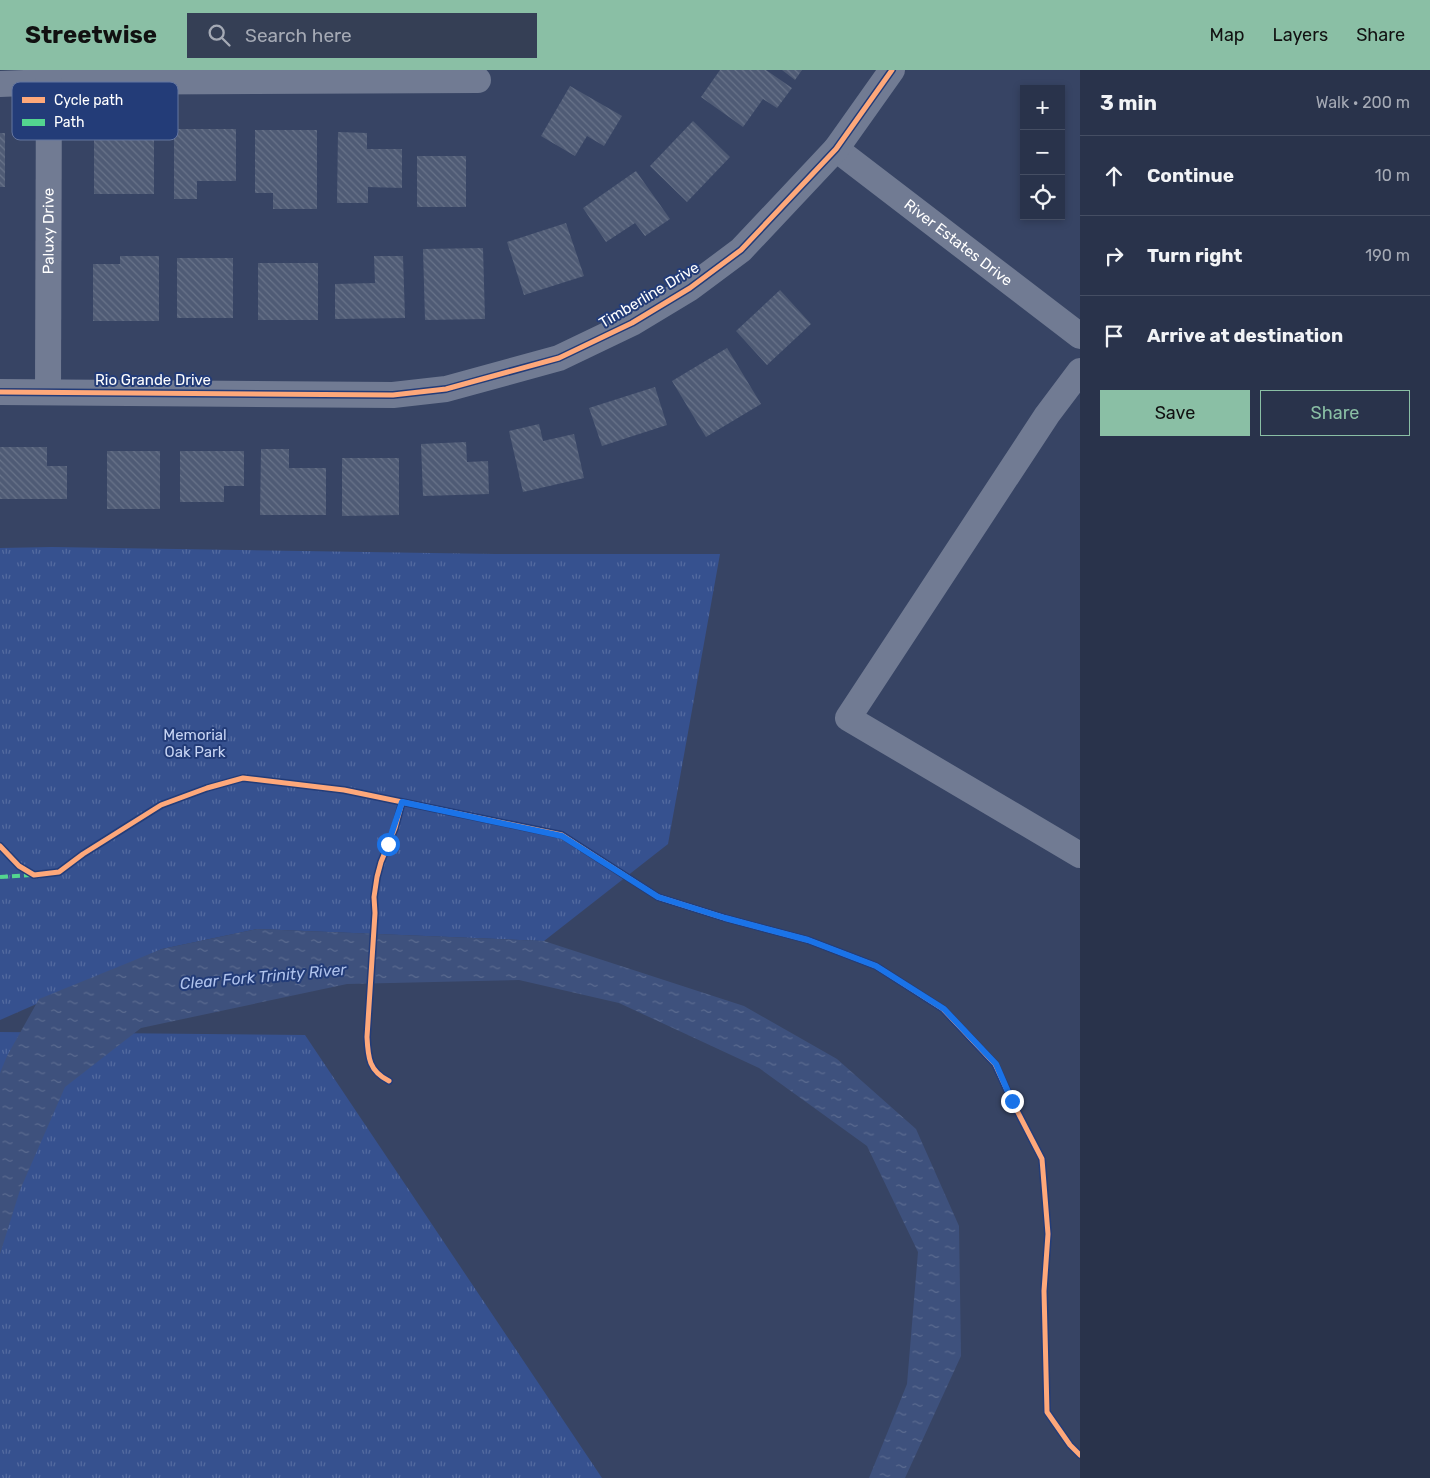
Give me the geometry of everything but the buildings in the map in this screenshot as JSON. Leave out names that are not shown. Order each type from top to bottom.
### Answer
[{"type":"street","name":"Timberline Drive","points":[[306,393],[393,395],[446,389],[559,358],[632,323],[690,288],[741,250],[836,149],[892,70]]},
{"type":"street","points":[[12,82],[49,76],[478,80]]},
{"type":"street","name":"Paluxy Drive","points":[[48,392],[49,140]]},
{"type":"street","name":"River Estates Drive","points":[[836,149],[1080,336]]},
{"type":"street","points":[[1080,372],[1047,415],[848,718],[1080,855]]},
{"type":"street","name":"Rio Grande Drive","points":[[0,392],[306,393]]},
{"type":"green space","name":"Memorial Oak Park","points":[[52,547],[495,554],[720,554],[668,844],[544,941],[257,929],[162,949],[0,1020],[0,548]]},
{"type":"green space","points":[[0,1032],[305,1035],[602,1478],[0,1478]]},
{"type":"water","name":"Clear Fork Trinity River","points":[[257,929],[544,941],[744,1006],[837,1059],[916,1129],[959,1226],[961,1356],[905,1478],[869,1478],[907,1384],[918,1252],[867,1146],[759,1068],[619,1003],[519,980],[347,984],[141,1028],[65,1087],[20,1190],[0,1254],[0,1073],[7,1056],[39,999],[162,949]]},
{"type":"marked path","points":[[0,877],[31,875]]},
{"type":"cycle path","points":[[0,392],[393,395],[446,389],[559,358],[632,323],[690,288],[741,250],[836,149],[892,70]]},
{"type":"cycle path","points":[[0,846],[19,866],[34,875],[59,872],[83,854],[161,805],[207,788],[243,778],[344,790],[562,835],[658,897],[725,918],[808,940],[876,966],[943,1009],[995,1064],[1042,1159],[1048,1234],[1044,1291],[1047,1412],[1070,1445],[1080,1455]]},
{"type":"cycle path","points":[[389,1081],[377,1073],[371,1063],[367,1037],[375,913],[374,897],[381,862],[395,828],[402,802]]},
{"type":"route","points":[[388,844],[402,802],[562,836],[658,897],[725,918],[808,940],[876,966],[944,1009],[996,1064],[1012,1101]]}]
